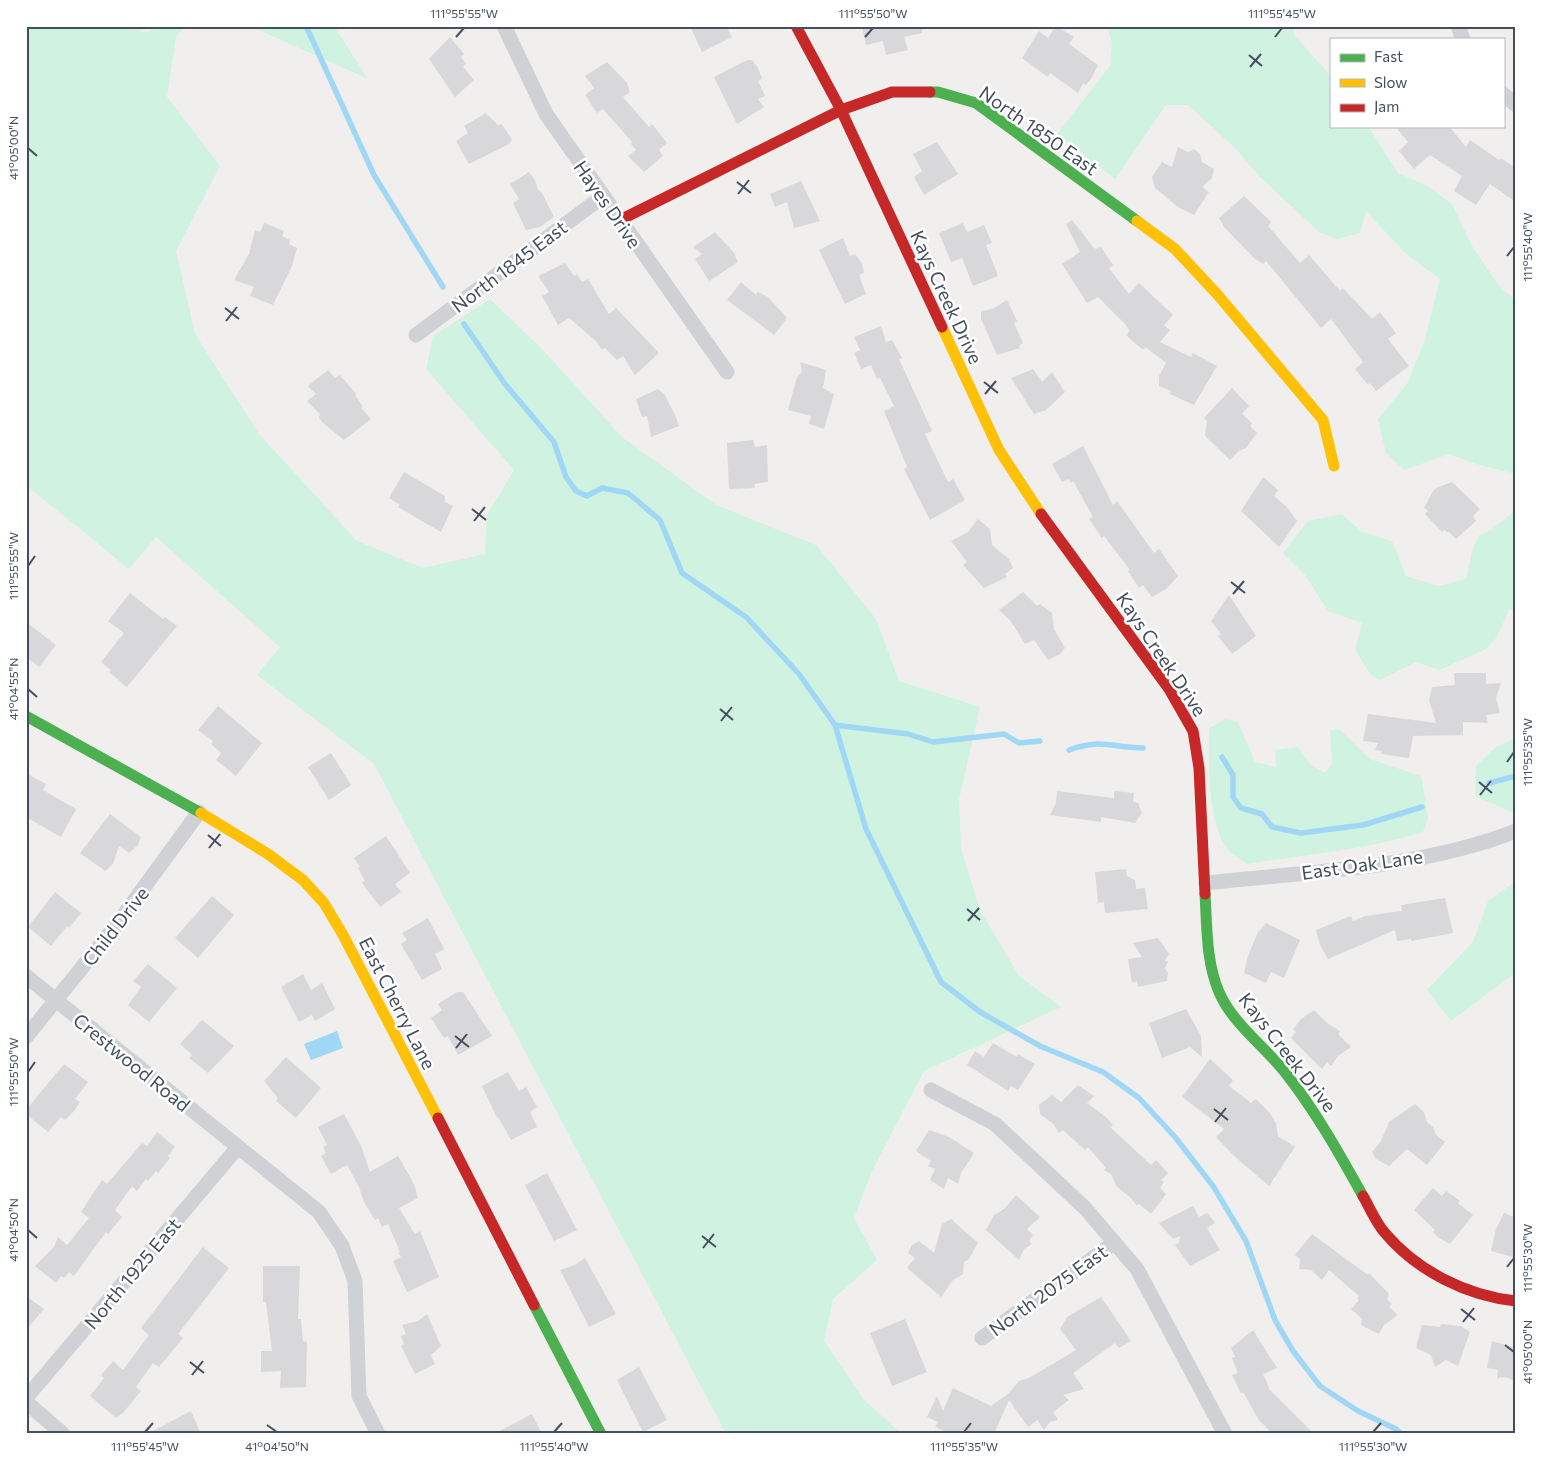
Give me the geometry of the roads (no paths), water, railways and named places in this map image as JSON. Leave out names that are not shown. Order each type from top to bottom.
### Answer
[{"type":"street","name":"Hayes Drive","points":[[504,26],[546,114],[602,197],[727,372]]},
{"type":"street","name":"Kays Creek Drive","points":[[796,26],[841,110],[999,450],[1033,502],[1169,690],[1193,732],[1199,768],[1208,945],[1219,992],[1247,1033],[1283,1069],[1316,1113],[1384,1232],[1413,1260],[1457,1286],[1497,1299],[1516,1301]]},
{"type":"street","points":[[1458,26],[1463,38]]},
{"type":"street","name":"North 1850 East","points":[[620,220],[841,110],[892,92],[938,92],[976,103],[1175,249],[1323,420],[1334,466]]},
{"type":"street","points":[[1504,95],[1516,105]]},
{"type":"street","name":"North 1845 East","points":[[416,335],[602,197]]},
{"type":"street","name":"East Cherry Lane","points":[[26,716],[199,812],[268,854],[302,880],[324,903],[348,944],[601,1434]]},
{"type":"street","name":"Child Drive","points":[[26,1037],[118,923],[199,812]]},
{"type":"street","name":"East Oak Lane","points":[[1206,883],[1390,863],[1492,841],[1516,831]]},
{"type":"street","name":"Crestwood Road","points":[[26,976],[319,1212],[342,1246],[355,1281],[359,1396],[378,1434]]},
{"type":"street","points":[[931,1090],[995,1124],[1085,1208],[1137,1269],[1225,1434]]},
{"type":"street","name":"North 1925 East","points":[[26,1400],[238,1148]]},
{"type":"street","name":"North 2075 East","points":[[982,1338],[1114,1243]]},
{"type":"street","points":[[26,1400],[64,1434]]},
{"type":"water","points":[[337,1031],[343,1048],[311,1060],[304,1044]]},
{"type":"waterway","points":[[306,26],[374,175],[443,287]]},
{"type":"waterway","points":[[464,324],[505,384],[554,442],[566,477],[576,491],[587,496],[602,488],[628,493],[660,520],[682,573],[746,617],[799,674],[835,725],[866,829],[941,982],[980,1012],[1040,1046],[1103,1072],[1139,1098],[1175,1137],[1213,1186],[1246,1241],[1275,1320],[1293,1351],[1320,1386],[1358,1411],[1396,1429],[1401,1434]]},
{"type":"waterway","points":[[835,725],[908,734],[933,742],[1004,734],[1019,743],[1040,741]]},
{"type":"waterway","points":[[1069,750],[1080,746],[1099,744],[1143,748]]},
{"type":"waterway","points":[[1222,757],[1233,775],[1233,797],[1241,808],[1262,814],[1272,827],[1301,833],[1363,825],[1422,807]]},
{"type":"waterway","points":[[1489,783],[1516,776]]}]
